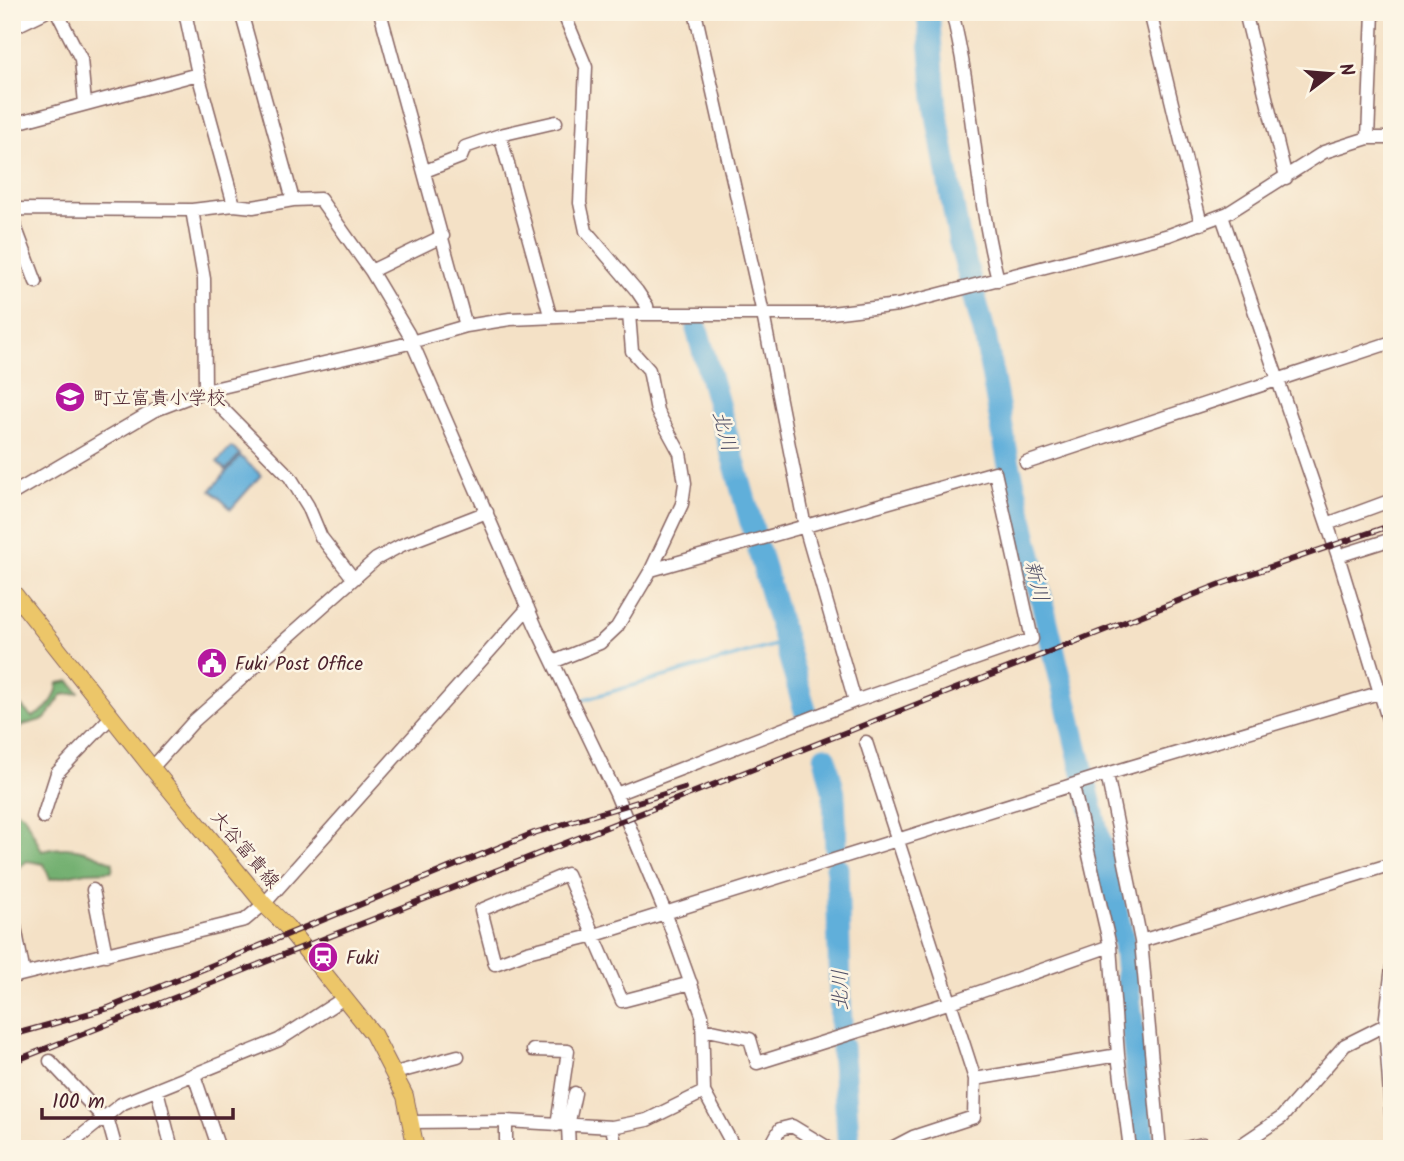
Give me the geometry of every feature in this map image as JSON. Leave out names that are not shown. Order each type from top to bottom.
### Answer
[{"type":"main road","name":"大谷富貴線","points":[[12,591],[152,768],[264,904],[287,927],[373,1034],[405,1096],[416,1149]]},
{"type":"street","points":[[12,28],[45,12]]},
{"type":"street","points":[[57,12],[81,59],[85,104]]},
{"type":"street","points":[[185,12],[198,74],[234,205]]},
{"type":"street","points":[[241,12],[293,200]]},
{"type":"street","points":[[380,12],[466,326]]},
{"type":"street","points":[[563,12],[586,67],[580,203],[586,231],[637,291],[647,306],[648,314]]},
{"type":"street","points":[[695,12],[763,315],[805,527],[855,701]]},
{"type":"street","points":[[952,12],[964,60],[978,191],[994,281]]},
{"type":"street","points":[[1150,12],[1201,224]]},
{"type":"street","points":[[1245,12],[1286,178]]},
{"type":"street","points":[[1368,138],[1373,12]]},
{"type":"street","points":[[12,124],[198,74]]},
{"type":"street","points":[[425,171],[461,156],[465,147],[500,135],[556,122]]},
{"type":"street","points":[[500,135],[550,315]]},
{"type":"street","points":[[12,494],[153,411],[205,391],[411,342],[466,326],[550,315],[823,314],[898,305],[1201,224],[1222,216],[1324,152],[1368,138],[1392,138]]},
{"type":"street","points":[[12,209],[192,210],[234,205],[253,207],[293,200],[320,199],[371,271],[411,342],[528,608],[616,794],[665,912],[702,1015],[704,1092],[735,1149]]},
{"type":"street","points":[[192,210],[204,279],[205,391],[290,477],[308,506],[321,537],[353,578]]},
{"type":"street","points":[[1222,216],[1277,382],[1386,691],[1392,732]]},
{"type":"street","points":[[12,218],[36,282]]},
{"type":"street","points":[[371,271],[443,236]]},
{"type":"street","points":[[553,663],[600,643],[617,627],[651,570],[682,504],[685,483],[680,453],[657,411],[649,370],[632,351],[629,314]]},
{"type":"street","points":[[1026,463],[1392,342]]},
{"type":"street","points":[[616,794],[855,701],[1032,639],[995,472],[651,570]]},
{"type":"street","points":[[1327,524],[1392,500]]},
{"type":"street","points":[[152,768],[194,721],[376,559],[402,545],[487,512]]},
{"type":"street","points":[[1338,556],[1392,539]]},
{"type":"street","points":[[12,911],[18,976],[245,920],[264,904],[528,608]]},
{"type":"street","points":[[691,983],[622,1001],[594,935],[567,874],[481,910],[495,964],[527,952],[594,935],[1107,774],[1386,691]]},
{"type":"street","points":[[43,817],[57,773],[111,717]]},
{"type":"street","points":[[866,742],[975,1079],[974,1117],[913,1137],[890,1149]]},
{"type":"street","points":[[1107,774],[1141,941],[1160,1149]]},
{"type":"street","points":[[1073,786],[1110,946],[1118,1055],[1130,1149]]},
{"type":"street","points":[[1141,941],[1392,864]]},
{"type":"street","points":[[93,890],[106,955]]},
{"type":"street","points":[[703,1029],[750,1040],[757,1063],[951,1002],[1110,946]]},
{"type":"street","points":[[1392,967],[1385,1025],[1392,1125]]},
{"type":"street","points":[[65,1149],[121,1104],[279,1040],[344,998]]},
{"type":"street","points":[[1235,1149],[1281,1118],[1345,1045],[1385,1025]]},
{"type":"street","points":[[533,1050],[568,1051],[563,1126],[569,1149]]},
{"type":"street","points":[[975,1079],[1118,1055]]},
{"type":"street","points":[[395,1073],[458,1056]]},
{"type":"street","points":[[50,1061],[109,1124],[116,1149]]},
{"type":"street","points":[[194,1074],[219,1149]]},
{"type":"street","points":[[156,1090],[172,1149]]},
{"type":"street","points":[[411,1122],[506,1121],[612,1128],[647,1120],[704,1092]]},
{"type":"street","points":[[563,1126],[575,1093]]},
{"type":"street","points":[[506,1121],[506,1149]]},
{"type":"street","points":[[769,1149],[780,1129],[792,1126],[830,1149]]},
{"type":"street","points":[[612,1128],[616,1149]]},
{"type":"street","points":[[1180,1149],[1203,1144],[1209,1149]]},
{"type":"green space","points":[[70,681],[79,693],[62,695],[45,719],[23,725],[12,739],[12,697],[32,717],[50,704],[58,683]]},
{"type":"green space","points":[[12,808],[24,815],[42,851],[70,848],[87,852],[113,863],[112,871],[86,872],[50,879],[44,864],[27,861],[12,873]]},
{"type":"water","points":[[231,447],[240,454],[226,470],[217,462]]},
{"type":"water","points":[[240,456],[261,475],[231,509],[211,490]]},
{"type":"waterway","name":"新川","points":[[928,12],[936,110],[959,239],[985,335],[1008,460],[1124,943],[1144,1149]]},
{"type":"waterway","name":"北川","points":[[697,329],[754,533]]},
{"type":"waterway","name":"北川","points":[[759,551],[805,710]]},
{"type":"waterway","points":[[582,700],[786,642]]},
{"type":"waterway","name":"北川","points":[[825,757],[834,794],[836,848]]},
{"type":"waterway","name":"北川","points":[[837,868],[841,1028]]},
{"type":"waterway","name":"北川","points":[[842,1047],[849,1149]]},
{"type":"railway","points":[[12,1062],[1221,584],[1392,525]]},
{"type":"railway","points":[[106,1009],[534,833],[684,788]]},
{"type":"railway","points":[[12,1035],[116,1006]]},
{"type":"place","name":"町立富貴小学校","points":[[70,397]]},
{"type":"place","name":"Fuki Post Office","points":[[212,663]]},
{"type":"place","name":"Fuki","points":[[323,957]]}]
